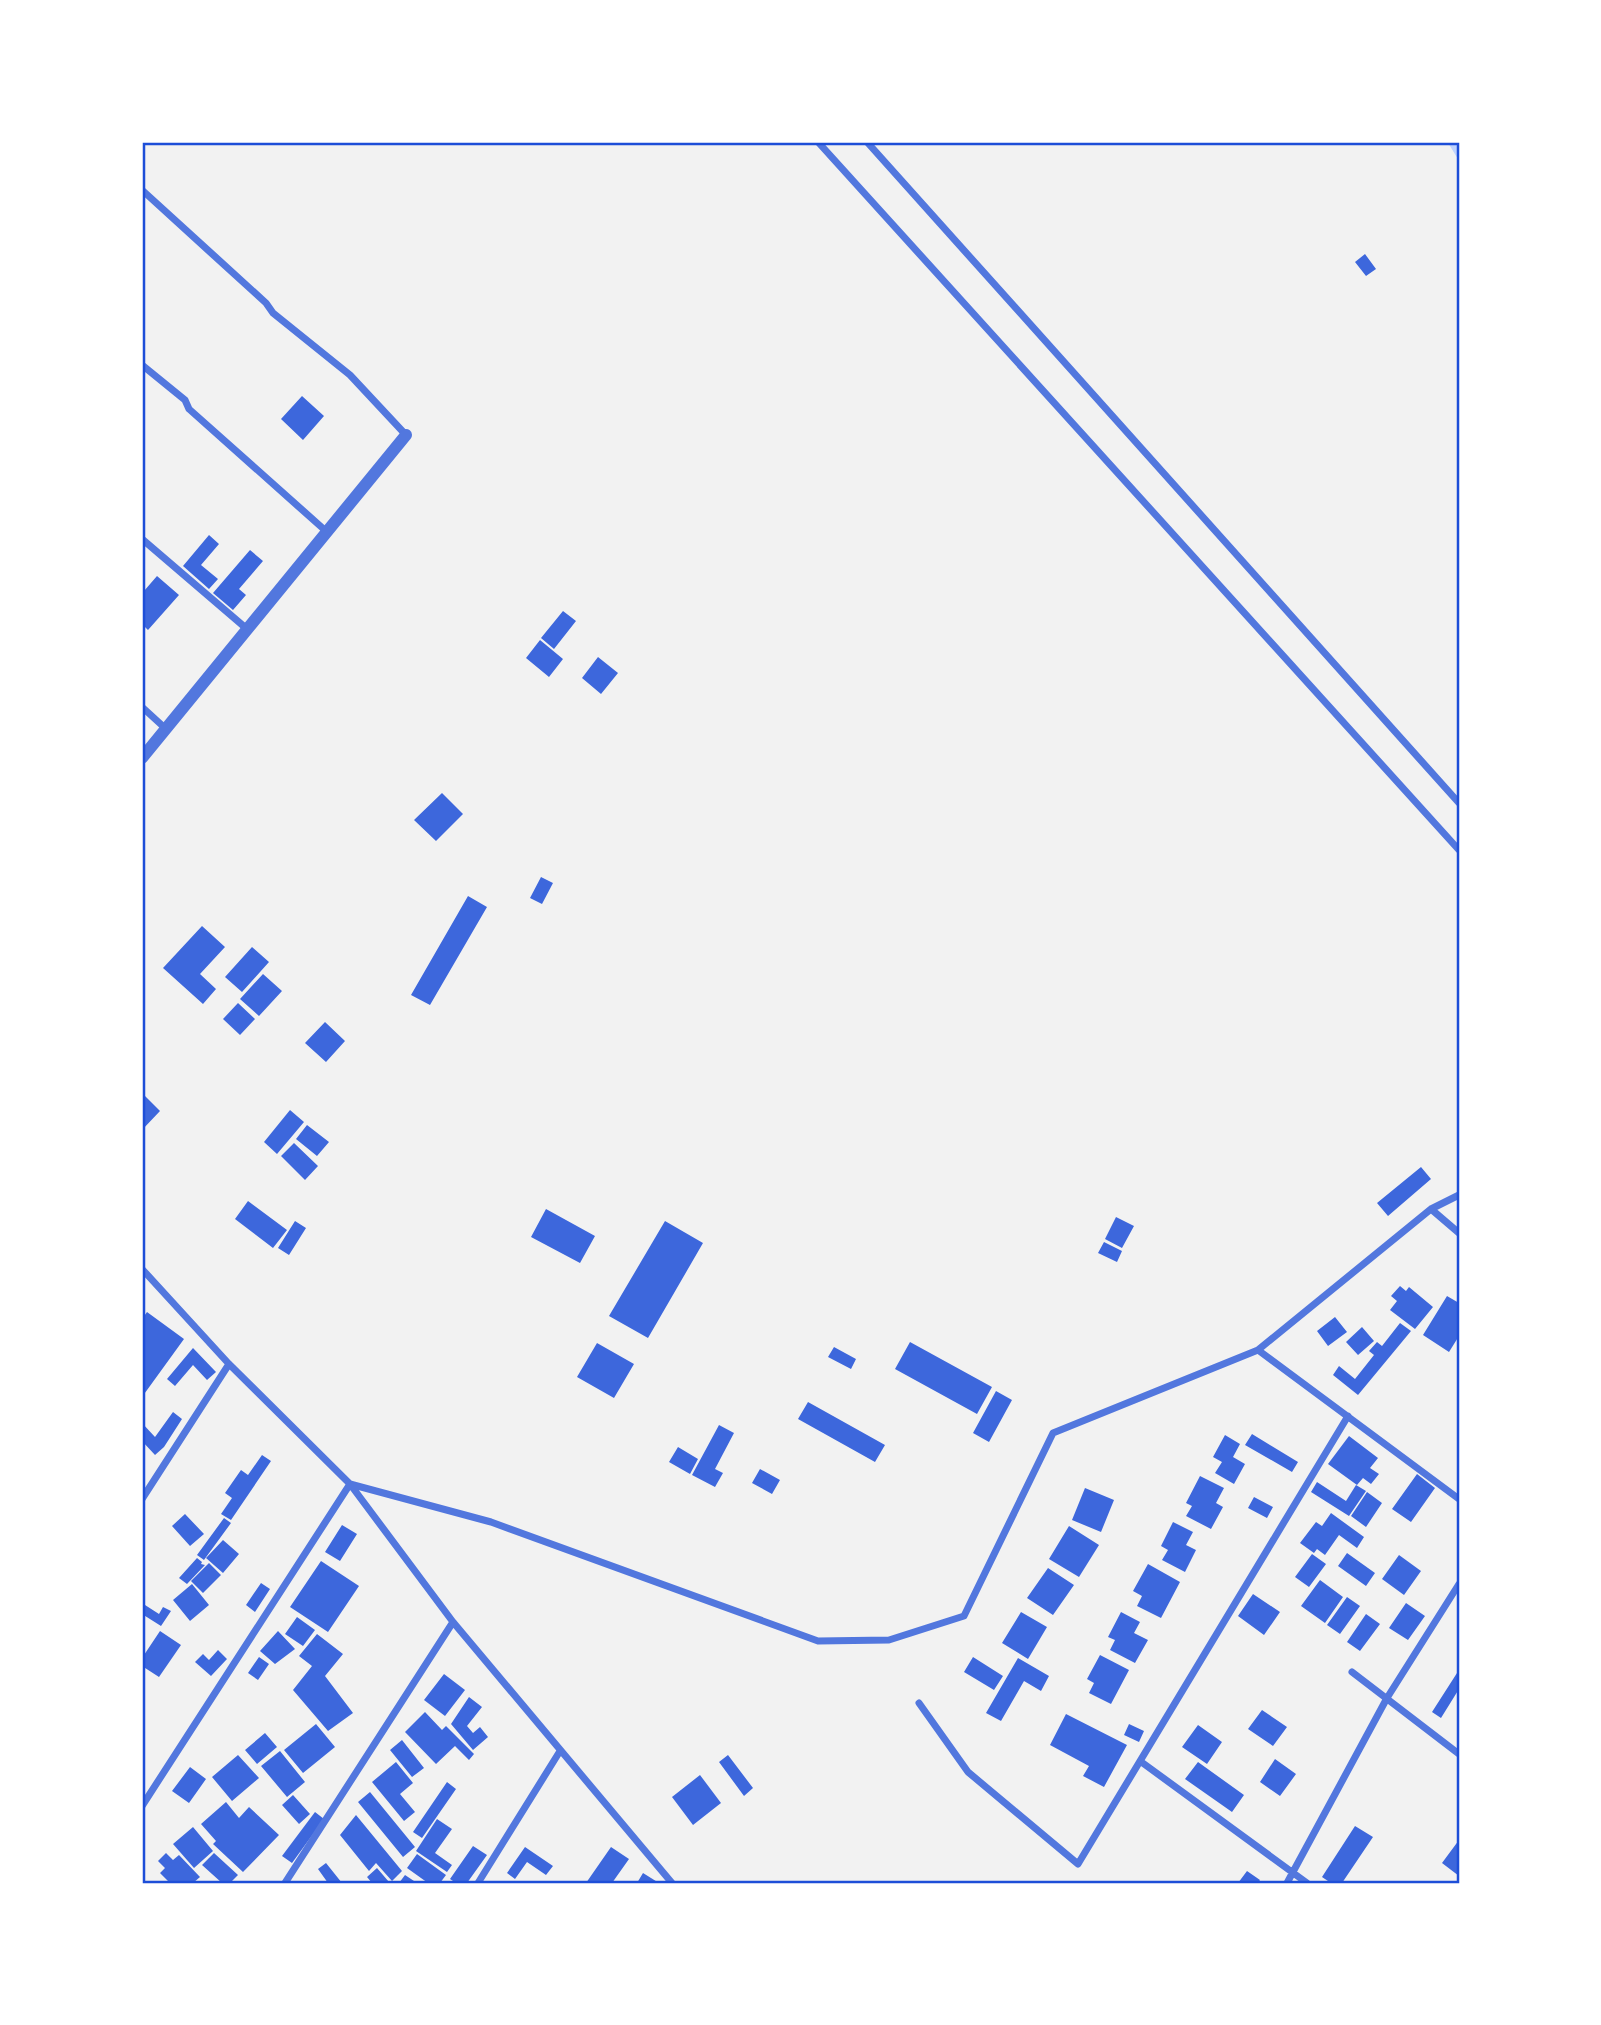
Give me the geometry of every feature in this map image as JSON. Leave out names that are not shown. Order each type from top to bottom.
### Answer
[{"type":"street","points":[[818,142],[1459,850]]},
{"type":"street","points":[[867,142],[1459,803]]},
{"type":"street","points":[[142,190],[267,303],[273,313],[350,375],[406,435],[142,758]]},
{"type":"street","points":[[142,365],[185,400],[189,409],[327,532]]},
{"type":"street","points":[[142,539],[247,629]]},
{"type":"street","points":[[142,707],[166,729]]},
{"type":"street","points":[[350,1484],[491,1522],[818,1640],[889,1640],[964,1616],[1052,1433],[1258,1350],[1432,1209],[1459,1195]]},
{"type":"street","points":[[1432,1209],[1459,1233]]},
{"type":"street","points":[[142,1269],[229,1364],[350,1484],[453,1622],[672,1883]]},
{"type":"street","points":[[1258,1350],[1459,1499]]},
{"type":"street","points":[[142,1499],[229,1364]]},
{"type":"street","points":[[919,1703],[968,1772],[1078,1864],[1348,1416]]},
{"type":"street","points":[[142,1806],[350,1484]]},
{"type":"street","points":[[1287,1883],[1387,1699],[1459,1584]]},
{"type":"street","points":[[285,1883],[453,1622]]},
{"type":"street","points":[[1352,1672],[1459,1754]]},
{"type":"street","points":[[478,1883],[560,1751]]},
{"type":"street","points":[[1140,1761],[1307,1883]]},
{"type":"building","points":[[1365,254],[1376,269],[1366,276],[1355,262]]},
{"type":"building","points":[[302,396],[324,416],[303,440],[281,419]]},
{"type":"building","points":[[209,535],[219,544],[201,565],[218,579],[209,589],[183,566]]},
{"type":"building","points":[[250,550],[263,561],[239,589],[246,595],[233,610],[213,593]]},
{"type":"building","points":[[157,576],[179,595],[148,630],[142,624],[142,589],[144,591]]},
{"type":"building","points":[[563,611],[576,621],[554,649],[541,638]]},
{"type":"building","points":[[540,640],[563,659],[549,677],[526,658]]},
{"type":"building","points":[[598,657],[618,673],[601,694],[582,678]]},
{"type":"building","points":[[442,793],[463,814],[436,841],[414,820]]},
{"type":"building","points":[[541,877],[553,883],[542,904],[530,898]]},
{"type":"building","points":[[468,896],[487,907],[430,1005],[411,995]]},
{"type":"building","points":[[202,926],[225,947],[200,974],[216,989],[203,1004],[163,968]]},
{"type":"building","points":[[252,947],[269,962],[242,992],[225,977]]},
{"type":"building","points":[[263,974],[282,991],[259,1016],[240,999]]},
{"type":"building","points":[[238,1003],[255,1019],[240,1035],[223,1019]]},
{"type":"building","points":[[325,1022],[345,1041],[326,1062],[305,1043]]},
{"type":"building","points":[[142,1093],[160,1111],[142,1130]]},
{"type":"building","points":[[290,1110],[304,1122],[277,1154],[264,1142]]},
{"type":"building","points":[[307,1125],[329,1142],[317,1156],[296,1139]]},
{"type":"building","points":[[294,1143],[318,1166],[305,1180],[281,1156]]},
{"type":"building","points":[[1421,1167],[1431,1179],[1388,1216],[1377,1203]]},
{"type":"building","points":[[248,1201],[287,1230],[273,1248],[235,1219]]},
{"type":"building","points":[[546,1209],[595,1236],[580,1263],[531,1237]]},
{"type":"building","points":[[1116,1217],[1134,1226],[1122,1248],[1105,1239]]},
{"type":"building","points":[[295,1221],[306,1228],[289,1255],[278,1248]]},
{"type":"building","points":[[665,1221],[703,1243],[648,1338],[609,1316]]},
{"type":"building","points":[[1104,1242],[1122,1251],[1117,1262],[1098,1253]]},
{"type":"building","points":[[1400,1286],[1406,1291],[1409,1287],[1433,1307],[1415,1329],[1390,1310],[1397,1301],[1391,1296]]},
{"type":"building","points":[[1447,1296],[1459,1303],[1459,1336],[1449,1352],[1423,1335]]},
{"type":"building","points":[[147,1312],[184,1339],[142,1397],[142,1319]]},
{"type":"building","points":[[1335,1317],[1347,1332],[1328,1346],[1317,1331]]},
{"type":"building","points":[[1400,1323],[1411,1331],[1358,1395],[1333,1375],[1339,1366],[1355,1379],[1374,1355],[1369,1351],[1377,1342],[1382,1346]]},
{"type":"building","points":[[1362,1327],[1374,1341],[1358,1355],[1346,1342]]},
{"type":"building","points":[[910,1342],[992,1387],[977,1414],[895,1369]]},
{"type":"building","points":[[597,1343],[634,1364],[614,1398],[577,1377]]},
{"type":"building","points":[[834,1347],[856,1359],[851,1369],[828,1357]]},
{"type":"building","points":[[193,1348],[216,1372],[207,1380],[193,1365],[175,1386],[167,1379]]},
{"type":"building","points":[[996,1391],[1012,1400],[989,1442],[973,1433]]},
{"type":"building","points":[[808,1402],[885,1445],[875,1462],[798,1419]]},
{"type":"building","points":[[173,1412],[182,1419],[164,1447],[155,1455],[142,1441],[142,1423],[155,1437]]},
{"type":"building","points":[[719,1425],[734,1433],[715,1469],[723,1473],[715,1487],[692,1475]]},
{"type":"building","points":[[1252,1434],[1298,1462],[1292,1472],[1245,1445]]},
{"type":"building","points":[[1225,1435],[1240,1444],[1233,1457],[1245,1464],[1234,1484],[1215,1473],[1222,1462],[1213,1457]]},
{"type":"building","points":[[1349,1436],[1378,1458],[1370,1468],[1379,1474],[1371,1484],[1363,1478],[1357,1485],[1328,1464]]},
{"type":"building","points":[[678,1447],[698,1459],[690,1474],[669,1462]]},
{"type":"building","points":[[262,1455],[271,1461],[231,1520],[221,1514],[232,1498],[225,1493],[241,1470],[248,1475]]},
{"type":"building","points":[[760,1469],[780,1480],[772,1494],[752,1483]]},
{"type":"building","points":[[1417,1474],[1435,1488],[1411,1522],[1392,1509]]},
{"type":"building","points":[[1200,1476],[1224,1488],[1216,1503],[1223,1507],[1211,1529],[1186,1516],[1192,1506],[1186,1503]]},
{"type":"building","points":[[1317,1482],[1346,1501],[1356,1485],[1366,1491],[1349,1516],[1311,1492]]},
{"type":"building","points":[[1085,1488],[1114,1500],[1101,1532],[1072,1520]]},
{"type":"building","points":[[1367,1492],[1382,1503],[1366,1527],[1351,1516]]},
{"type":"building","points":[[1254,1497],[1273,1507],[1267,1518],[1248,1508]]},
{"type":"building","points":[[1331,1513],[1364,1537],[1357,1548],[1339,1535],[1325,1555],[1317,1549],[1314,1553],[1300,1543],[1316,1522],[1322,1526]]},
{"type":"building","points":[[185,1514],[204,1534],[190,1546],[172,1526]]},
{"type":"building","points":[[224,1518],[231,1523],[204,1560],[197,1555]]},
{"type":"building","points":[[1173,1522],[1193,1532],[1186,1545],[1196,1550],[1185,1572],[1162,1560],[1168,1550],[1161,1546]]},
{"type":"building","points":[[342,1525],[357,1534],[340,1561],[325,1552]]},
{"type":"building","points":[[1069,1526],[1099,1545],[1079,1577],[1049,1559]]},
{"type":"building","points":[[223,1540],[239,1554],[223,1573],[206,1558]]},
{"type":"building","points":[[1347,1553],[1375,1573],[1366,1586],[1338,1566]]},
{"type":"building","points":[[1312,1554],[1326,1564],[1309,1587],[1295,1577]]},
{"type":"building","points":[[1399,1555],[1421,1571],[1404,1595],[1382,1579]]},
{"type":"building","points":[[197,1558],[205,1565],[187,1584],[179,1578]]},
{"type":"building","points":[[321,1561],[359,1586],[328,1632],[290,1607]]},
{"type":"building","points":[[209,1563],[221,1575],[203,1593],[191,1581]]},
{"type":"building","points":[[1148,1564],[1180,1582],[1161,1618],[1137,1606],[1142,1596],[1133,1591]]},
{"type":"building","points":[[1048,1568],[1074,1585],[1053,1615],[1027,1598]]},
{"type":"building","points":[[1320,1580],[1343,1597],[1325,1623],[1301,1606]]},
{"type":"building","points":[[261,1583],[270,1589],[255,1612],[246,1605]]},
{"type":"building","points":[[192,1584],[209,1605],[190,1621],[173,1600]]},
{"type":"building","points":[[1253,1594],[1280,1612],[1264,1635],[1238,1616]]},
{"type":"building","points":[[1347,1597],[1360,1606],[1340,1634],[1327,1625]]},
{"type":"building","points":[[1406,1603],[1425,1616],[1408,1640],[1389,1628]]},
{"type":"building","points":[[145,1605],[159,1614],[163,1607],[171,1611],[161,1626],[142,1614]]},
{"type":"building","points":[[1021,1612],[1047,1627],[1028,1659],[1002,1643]]},
{"type":"building","points":[[1121,1612],[1140,1622],[1134,1633],[1148,1640],[1135,1663],[1110,1650],[1115,1640],[1108,1637]]},
{"type":"building","points":[[1366,1614],[1380,1624],[1360,1651],[1347,1642]]},
{"type":"building","points":[[297,1617],[315,1630],[303,1646],[285,1634]]},
{"type":"building","points":[[160,1631],[181,1645],[159,1677],[142,1666],[142,1658]]},
{"type":"building","points":[[278,1631],[295,1649],[275,1664],[260,1651]]},
{"type":"building","points":[[317,1634],[343,1654],[325,1676],[353,1713],[328,1731],[293,1690],[312,1666],[299,1656]]},
{"type":"building","points":[[218,1650],[227,1659],[211,1676],[195,1662],[203,1654],[209,1660]]},
{"type":"building","points":[[1100,1655],[1129,1670],[1111,1704],[1089,1693],[1094,1683],[1087,1679]]},
{"type":"building","points":[[259,1657],[269,1664],[258,1680],[248,1673]]},
{"type":"building","points":[[973,1657],[1003,1676],[994,1690],[964,1672]]},
{"type":"building","points":[[1018,1658],[1049,1676],[1041,1691],[1024,1681],[1001,1721],[986,1713]]},
{"type":"building","points":[[1457,1673],[1459,1689],[1441,1718],[1432,1712]]},
{"type":"building","points":[[444,1674],[465,1690],[445,1716],[424,1700]]},
{"type":"building","points":[[469,1697],[482,1707],[467,1726],[473,1733],[480,1727],[488,1737],[473,1750],[451,1724]]},
{"type":"building","points":[[1262,1710],[1287,1727],[1273,1746],[1248,1729]]},
{"type":"building","points":[[425,1712],[442,1730],[446,1726],[474,1754],[469,1760],[455,1746],[436,1764],[405,1732]]},
{"type":"building","points":[[1066,1714],[1127,1745],[1104,1787],[1083,1776],[1089,1766],[1050,1745]]},
{"type":"building","points":[[316,1724],[335,1747],[303,1773],[284,1750]]},
{"type":"building","points":[[1129,1724],[1144,1731],[1139,1742],[1124,1735]]},
{"type":"building","points":[[1198,1725],[1222,1742],[1207,1764],[1182,1747]]},
{"type":"building","points":[[265,1733],[277,1747],[257,1764],[245,1750]]},
{"type":"building","points":[[402,1740],[424,1768],[412,1777],[390,1750]]},
{"type":"building","points":[[280,1751],[305,1782],[287,1797],[261,1766]]},
{"type":"building","points":[[238,1755],[259,1778],[232,1801],[212,1777]]},
{"type":"building","points":[[728,1755],[753,1788],[744,1796],[719,1762]]},
{"type":"building","points":[[1275,1759],[1296,1774],[1280,1796],[1260,1782]]},
{"type":"building","points":[[396,1762],[413,1783],[400,1794],[415,1812],[404,1821],[372,1782]]},
{"type":"building","points":[[1198,1762],[1244,1795],[1232,1812],[1185,1779]]},
{"type":"building","points":[[190,1767],[206,1779],[189,1803],[172,1791]]},
{"type":"building","points":[[700,1775],[721,1803],[693,1825],[672,1797]]},
{"type":"building","points":[[447,1782],[456,1789],[422,1838],[413,1832]]},
{"type":"building","points":[[370,1792],[415,1847],[403,1857],[358,1802]]},
{"type":"building","points":[[293,1795],[310,1814],[299,1824],[282,1805]]},
{"type":"building","points":[[226,1802],[239,1818],[249,1807],[279,1835],[243,1872],[213,1844],[216,1841],[201,1824]]},
{"type":"building","points":[[315,1812],[324,1819],[292,1863],[282,1856]]},
{"type":"building","points":[[356,1815],[402,1871],[392,1881],[376,1863],[369,1871],[340,1835]]},
{"type":"building","points":[[437,1819],[452,1829],[435,1853],[452,1865],[447,1872],[416,1851]]},
{"type":"building","points":[[1355,1826],[1373,1837],[1342,1883],[1331,1883],[1322,1877]]},
{"type":"building","points":[[193,1827],[213,1851],[194,1868],[173,1844]]},
{"type":"building","points":[[1459,1840],[1457,1863],[1459,1876],[1442,1863]]},
{"type":"building","points":[[473,1846],[487,1855],[467,1883],[456,1883],[450,1879]]},
{"type":"building","points":[[525,1847],[553,1866],[546,1875],[527,1862],[515,1879],[507,1873]]},
{"type":"building","points":[[611,1847],[629,1859],[612,1883],[586,1883]]},
{"type":"building","points":[[166,1853],[173,1860],[179,1855],[200,1877],[193,1883],[170,1883],[160,1873],[165,1868],[158,1861]]},
{"type":"building","points":[[214,1853],[238,1875],[230,1883],[222,1883],[202,1865]]},
{"type":"building","points":[[417,1854],[446,1875],[440,1883],[428,1883],[407,1868]]},
{"type":"building","points":[[326,1863],[342,1883],[328,1883],[318,1869]]},
{"type":"building","points":[[377,1868],[389,1882],[372,1883],[367,1877]]},
{"type":"building","points":[[1247,1871],[1260,1880],[1258,1883],[1238,1883]]},
{"type":"building","points":[[643,1873],[659,1883],[637,1883]]},
{"type":"building","points":[[405,1875],[417,1883],[399,1883]]},
{"type":"waterway","points":[[1451,142],[1459,155]]}]
